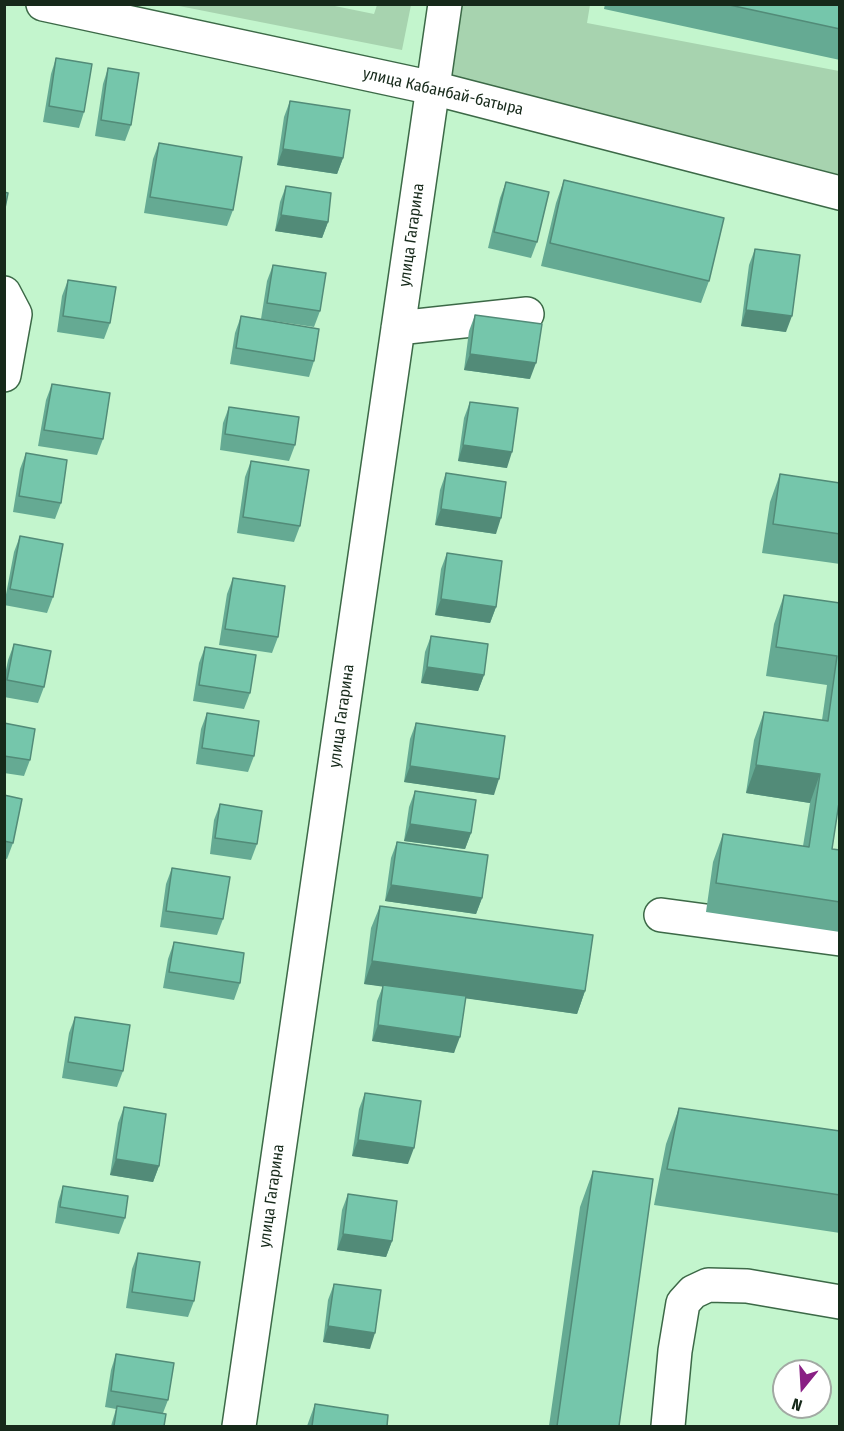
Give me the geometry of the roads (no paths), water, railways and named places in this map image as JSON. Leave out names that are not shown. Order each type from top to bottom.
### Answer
[{"type":"street","name":"улица Кабанбай-батыра","points":[[43,4],[433,88],[840,193]]},
{"type":"street","name":"улица Гагарина","points":[[239,1426],[445,4]]},
{"type":"street","points":[[4,293],[15,314],[4,375]]},
{"type":"street","points":[[399,328],[527,314]]},
{"type":"street","points":[[661,915],[840,939]]},
{"type":"street","points":[[668,1426],[675,1351],[683,1304],[693,1292],[708,1285],[747,1286],[840,1302]]}]
